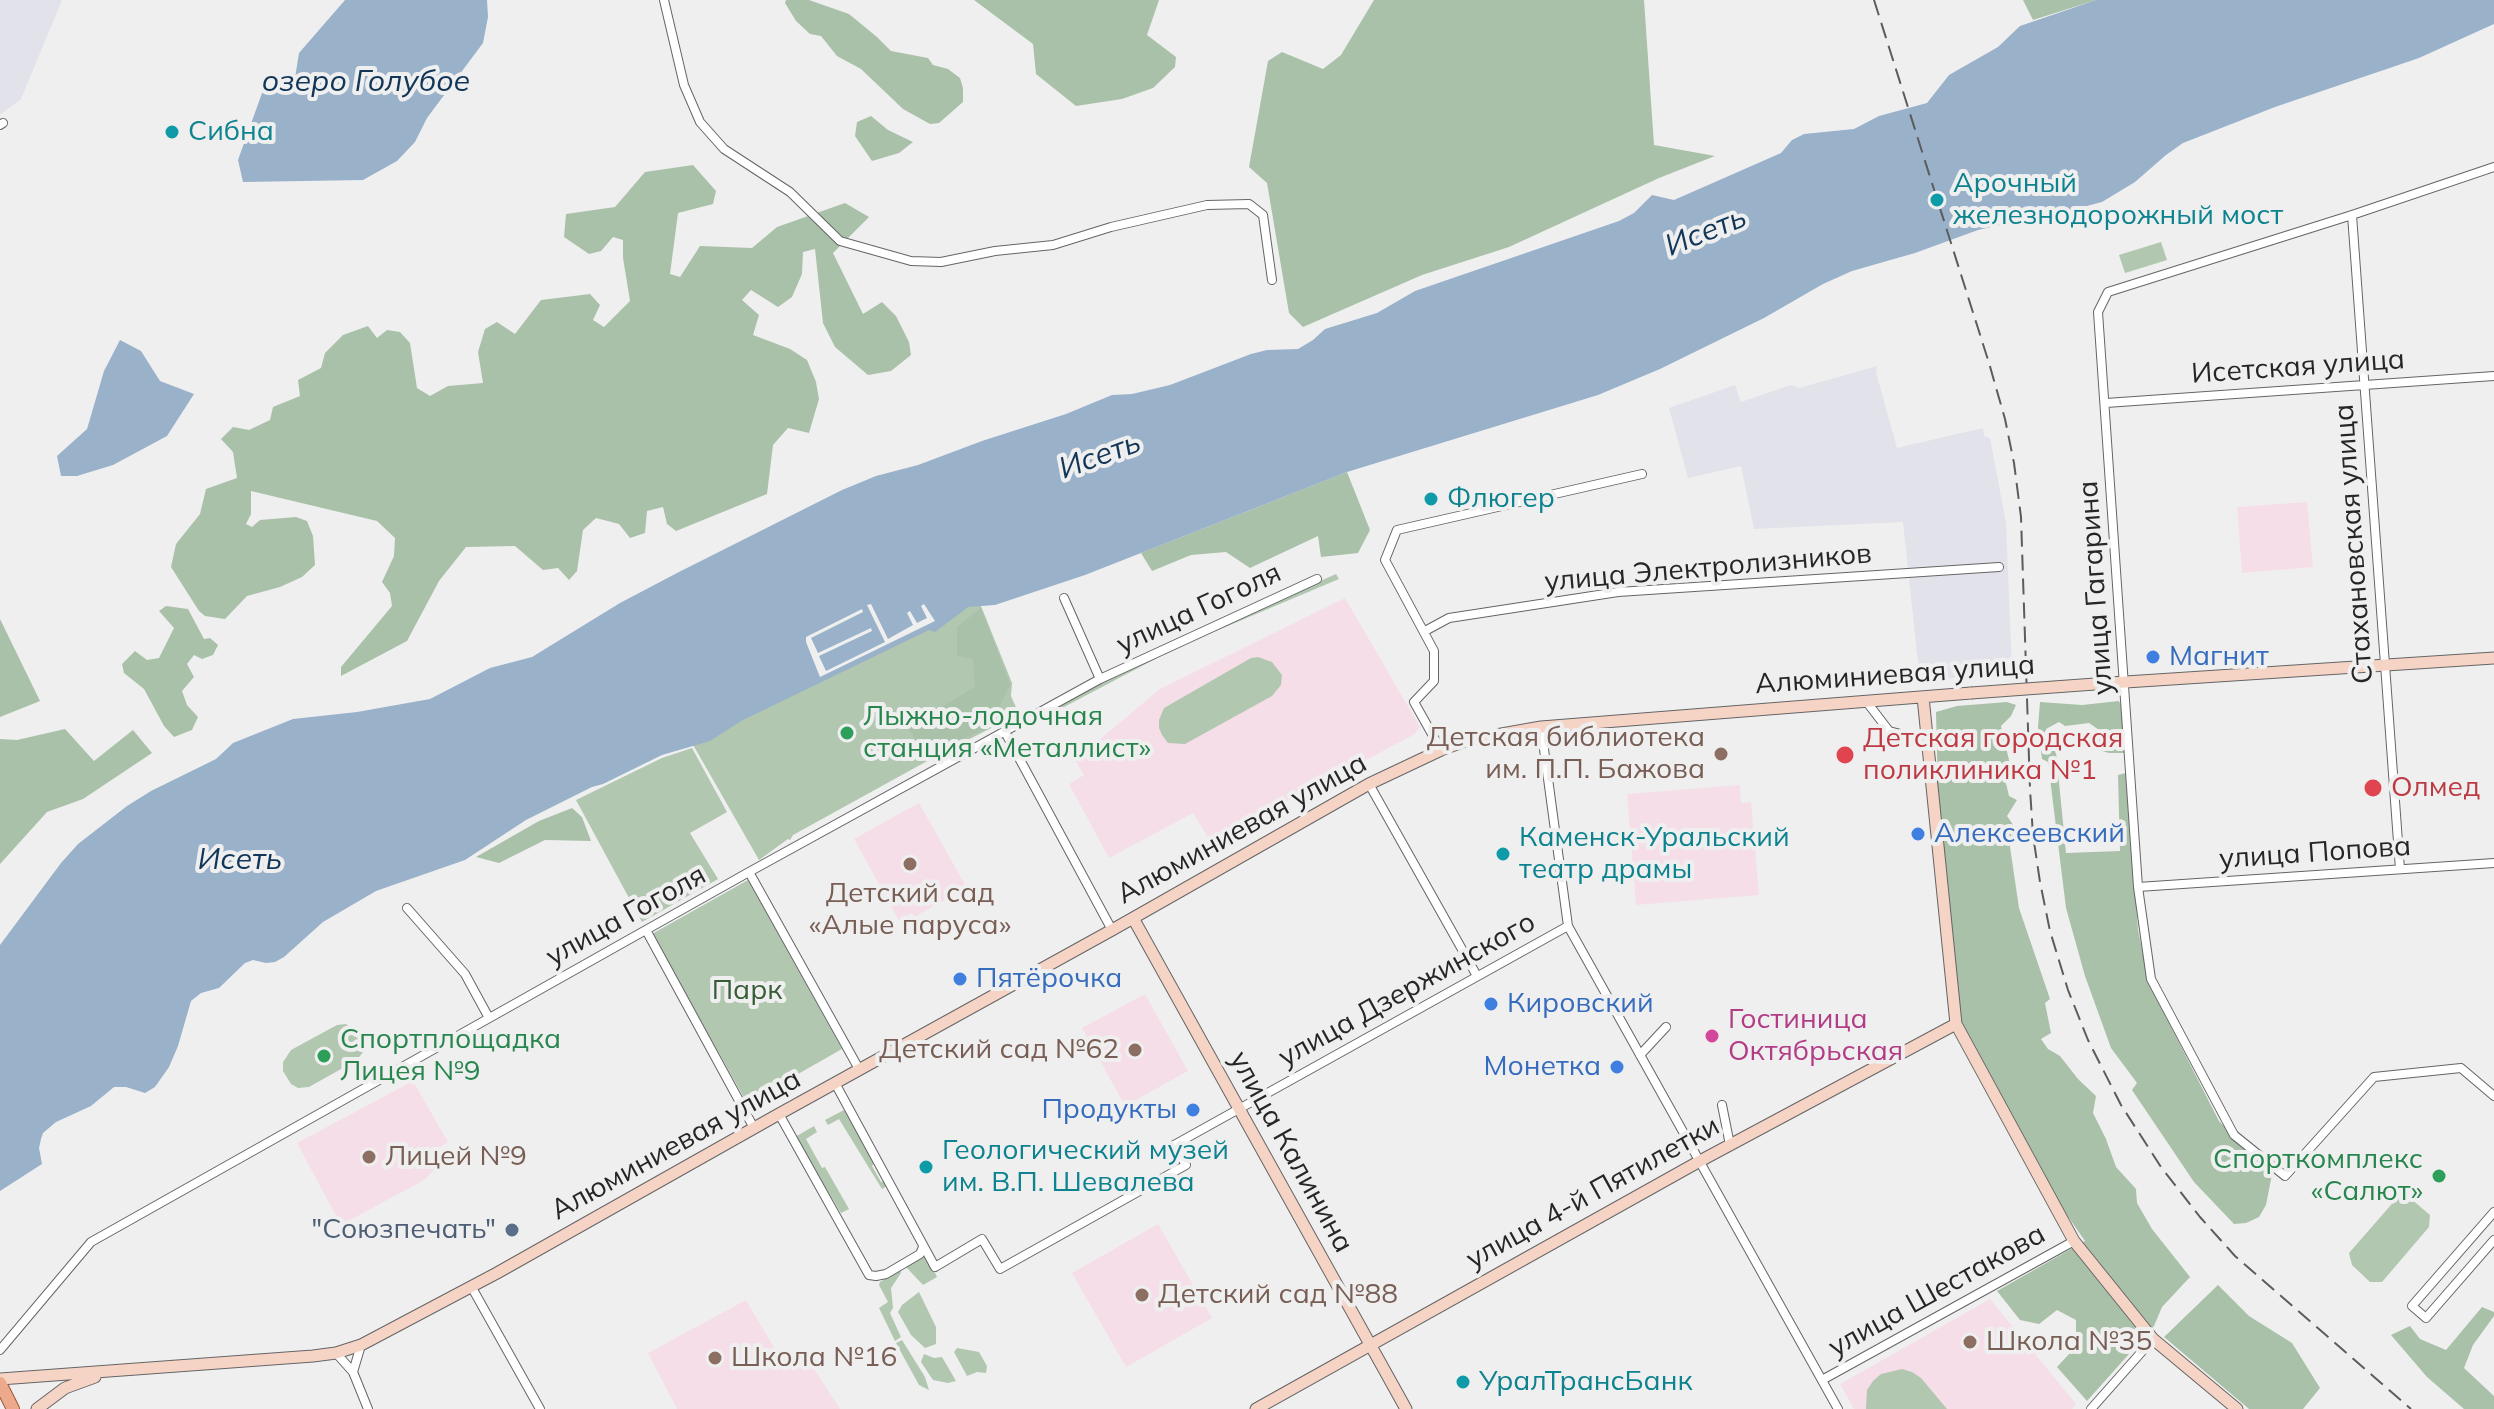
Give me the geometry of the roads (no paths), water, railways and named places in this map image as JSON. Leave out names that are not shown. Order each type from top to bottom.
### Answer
[{"type":"main road","name":"Алюминиевая улица","points":[[113,1372],[336,1353],[361,1345],[1112,930],[1369,784],[1468,740],[1541,727],[1866,701],[2207,675],[2494,658]]},
{"type":"main road","points":[[1923,697],[1956,1024],[2074,1241],[2153,1339],[2237,1409]]},
{"type":"main road","name":"улица Калинина","points":[[1133,918],[1406,1409]]},
{"type":"main road","name":"улица 4-й Пятилетки","points":[[1256,1409],[1700,1161],[1956,1024]]},
{"type":"main road","points":[[13,1409],[0,1381],[113,1372]]},
{"type":"main road","points":[[37,1409],[65,1388],[113,1372]]},
{"type":"street","points":[[664,0],[684,85],[700,122],[724,149],[790,192],[840,241],[911,261],[941,262],[995,251],[1053,245],[1111,227],[1207,205],[1249,204],[1263,215],[1272,280]]},
{"type":"street","points":[[2352,215],[2494,167]]},
{"type":"street","name":"улица Гагарина","points":[[2352,215],[2108,292],[2098,312],[2138,887],[2151,979],[2234,1135],[2285,1176],[2374,1077],[2461,1068],[2494,1096]]},
{"type":"street","name":"Стахановская улица","points":[[2352,215],[2400,869]]},
{"type":"street","name":"Исетская улица","points":[[2106,403],[2494,376]]},
{"type":"street","points":[[1441,750],[1414,702],[1434,681],[1434,651],[1385,560],[1397,530],[1642,474]]},
{"type":"street","name":"улица Электролизников","points":[[1425,631],[1449,618],[1618,592],[1999,567]]},
{"type":"street","name":"улица Гоголя","points":[[0,1350],[91,1242],[749,872],[1100,679],[1317,579]]},
{"type":"street","points":[[1064,598],[1100,679]]},
{"type":"street","points":[[1866,701],[1889,731],[1928,741]]},
{"type":"street","points":[[1541,727],[1568,926],[1838,1409]]},
{"type":"street","points":[[1005,732],[1112,930]]},
{"type":"street","points":[[1369,784],[1477,976]]},
{"type":"street","name":"улица Попова","points":[[2138,887],[2494,863]]},
{"type":"street","points":[[749,872],[859,1069]]},
{"type":"street","points":[[407,908],[465,974],[489,1018]]},
{"type":"street","name":"улица Дзержинского","points":[[923,1247],[935,1267],[982,1239],[1000,1269],[1186,1165],[1174,1145],[1568,926]]},
{"type":"street","points":[[646,930],[754,1128]]},
{"type":"street","points":[[1640,1055],[1666,1027]]},
{"type":"street","points":[[779,1114],[869,1275],[886,1274],[920,1254],[923,1247],[919,1234],[835,1083]]},
{"type":"street","points":[[1722,1105],[1730,1145]]},
{"type":"street","points":[[2494,1212],[2412,1306],[2426,1318],[2494,1240]]},
{"type":"street","name":"улица Шестакова","points":[[1822,1380],[2074,1241]]},
{"type":"street","points":[[471,1286],[540,1409]]},
{"type":"street","points":[[0,1357],[11,1339]]},
{"type":"street","points":[[2091,1409],[2153,1339]]},
{"type":"street","points":[[353,1372],[361,1345]]},
{"type":"street","points":[[336,1353],[353,1372],[368,1409]]},
{"type":"water","name":"озеро Голубое","points":[[345,0],[487,0],[488,17],[483,43],[427,118],[415,142],[397,161],[363,180],[243,182],[238,160],[262,93],[295,78],[299,53]]},
{"type":"water","name":"Исеть","points":[[2096,0],[2494,0],[2494,24],[2419,58],[2275,107],[2183,143],[2135,182],[2102,202],[2068,211],[2044,207],[2035,217],[1978,230],[1852,271],[1660,369],[1598,395],[1347,472],[1085,575],[995,605],[968,607],[935,632],[929,630],[741,721],[710,741],[662,755],[526,820],[465,860],[376,891],[323,922],[275,962],[253,960],[245,963],[219,988],[201,993],[191,1001],[178,1046],[169,1067],[155,1087],[145,1093],[114,1087],[91,1106],[56,1122],[43,1133],[41,1139],[42,1164],[0,1191],[0,945],[78,844],[127,806],[216,759],[233,743],[293,719],[430,699],[490,668],[532,657],[620,603],[677,573],[876,476],[918,465],[1112,395],[1132,394],[1170,385],[1267,350],[1298,349],[1325,329],[1377,313],[1415,291],[1619,221],[1634,213],[1652,195],[1674,200],[1781,153],[1792,140],[1804,134],[1854,129],[1879,116],[1927,103],[1949,75],[1998,47],[2020,26]]},
{"type":"water","points":[[120,340],[141,351],[160,381],[194,394],[167,436],[113,465],[77,476],[61,476],[57,456],[87,429],[104,371]]},
{"type":"railway","points":[[1874,0],[1989,363],[2014,463],[2021,517],[2033,835],[2050,931],[2068,990],[2088,1040],[2121,1105],[2161,1167],[2200,1217],[2235,1256],[2411,1409]]},
{"type":"place","name":"Сибна","points":[[172,132]]},
{"type":"place","name":"Арочный железнодорожный мост","points":[[1937,200]]},
{"type":"place","name":"Флюгер","points":[[1431,499]]},
{"type":"place","name":"Магнит","points":[[2153,657]]},
{"type":"place","name":"Лыжно-лодочная станция «Металлист»","points":[[847,733]]},
{"type":"place","name":"Детская библиотека им. П.П. Бажова","points":[[1721,754]]},
{"type":"place","name":"Детская городская поликлиника №1","points":[[1845,755]]},
{"type":"place","name":"Олмед","points":[[2373,788]]},
{"type":"place","name":"Алексеевский","points":[[1918,834]]},
{"type":"place","name":"Каменск-Уральский театр драмы","points":[[1503,854]]},
{"type":"place","name":"Детский сад «Алые паруса»","points":[[910,864]]},
{"type":"place","name":"Пятёрочка","points":[[960,979]]},
{"type":"place","name":"Кировский","points":[[1491,1004]]},
{"type":"place","name":"Гостиница Октябрьская","points":[[1712,1036]]},
{"type":"place","name":"Детский сад №62","points":[[1135,1050]]},
{"type":"place","name":"Спортплощадка Лицея №9","points":[[324,1056]]},
{"type":"place","name":"Монетка","points":[[1617,1067]]},
{"type":"place","name":"Продукты","points":[[1193,1110]]},
{"type":"place","name":"Лицей №9","points":[[369,1157]]},
{"type":"place","name":"Геологический музей им. В.П. Шевалева","points":[[926,1167]]},
{"type":"place","name":"Спорткомплекс «Салют»","points":[[2439,1176]]},
{"type":"place","name":"\"Союзпечать\"","points":[[512,1230]]},
{"type":"place","name":"Детский сад №88","points":[[1142,1295]]},
{"type":"place","name":"Школа №35","points":[[1970,1342]]},
{"type":"place","name":"Школа №16","points":[[715,1358]]},
{"type":"place","name":"УралТрансБанк","points":[[1463,1382]]},
{"type":"park label","name":"Парк","points":[[747,991]]}]
